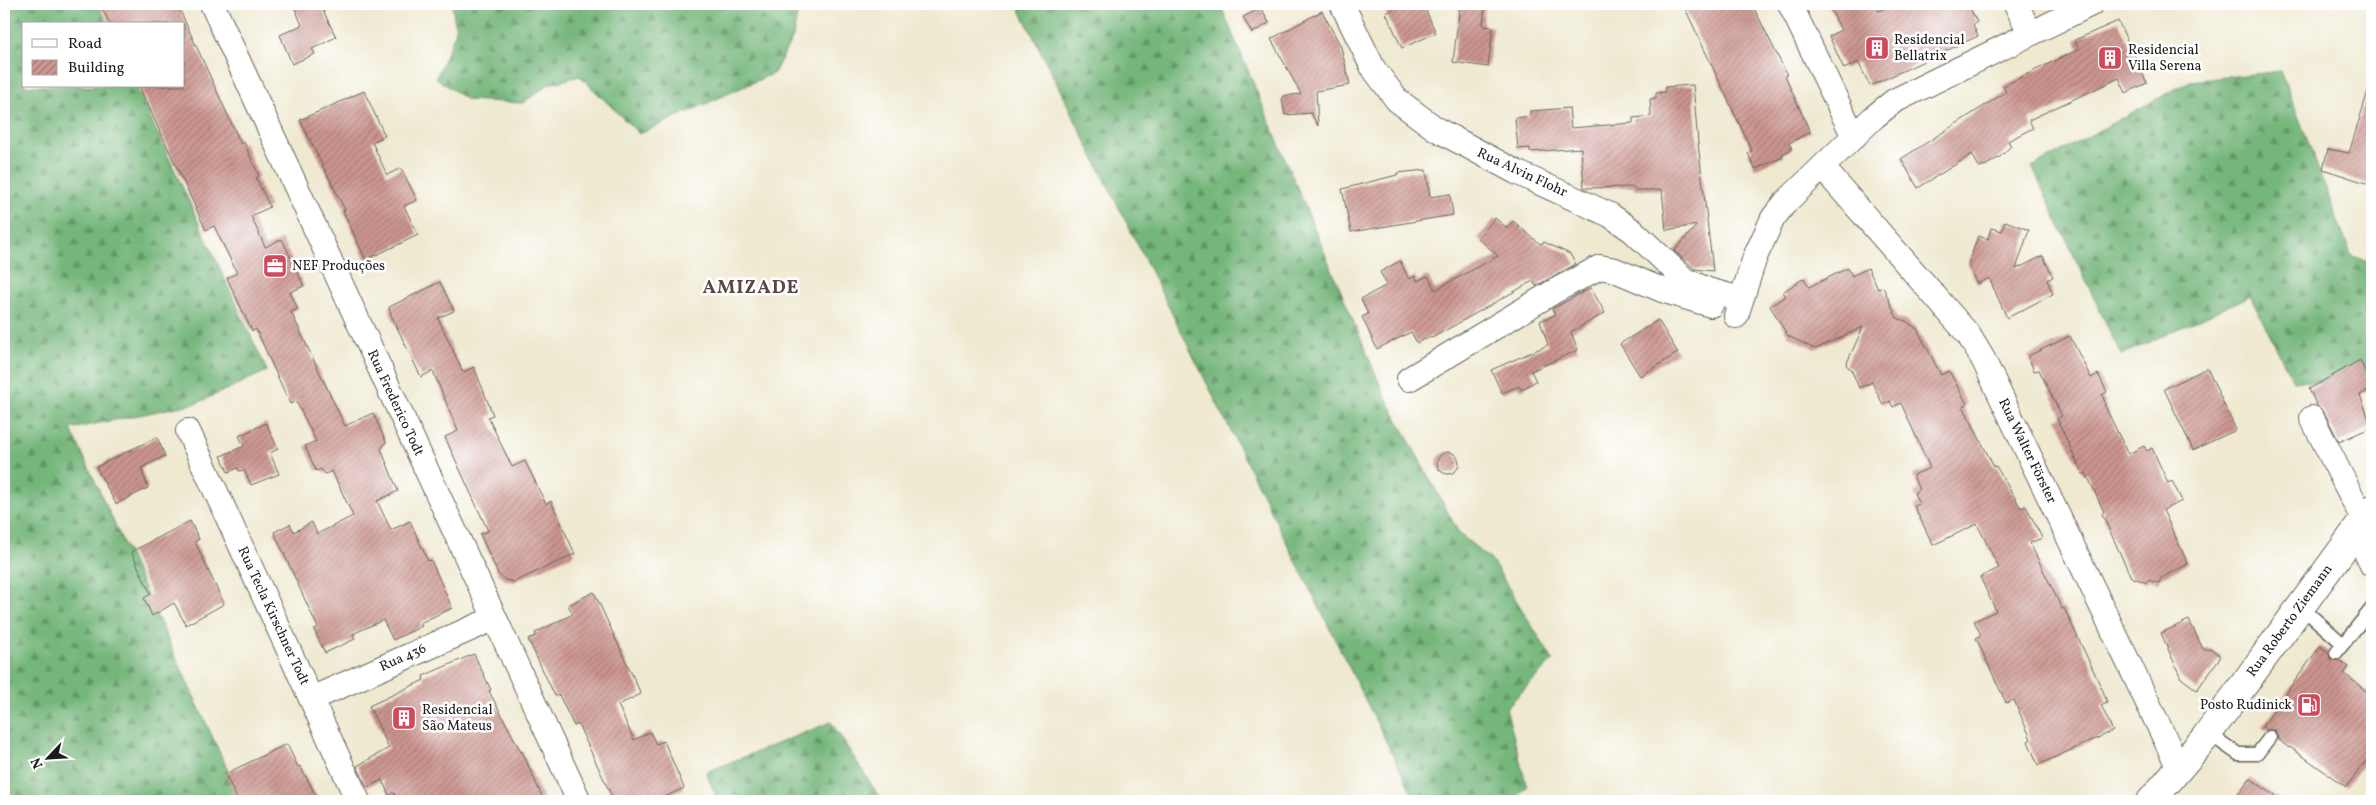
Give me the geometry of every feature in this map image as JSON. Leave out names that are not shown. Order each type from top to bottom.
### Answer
[{"type":"main road","name":"Rua Roberto Ziemann","points":[[2151,801],[2208,733],[2364,521]]},
{"type":"street","name":"Rua Frederico Todt","points":[[212,4],[579,801]]},
{"type":"street","name":"Rua Alvin Flohr","points":[[1342,4],[1379,76],[1397,100],[1436,129],[1516,172],[1610,214],[1633,231],[1685,280],[1708,290],[1738,309]]},
{"type":"street","points":[[1790,4],[1854,137]]},
{"type":"street","points":[[2016,4],[2030,33]]},
{"type":"street","points":[[1409,379],[1561,287],[1600,267],[1615,270],[1662,290],[1738,309],[1755,257],[1772,218],[1786,202],[1874,117],[1894,101],[2091,4]]},
{"type":"street","name":"Rua Walter Förster","points":[[1822,168],[1953,316],[1968,334],[1983,359],[2179,768]]},
{"type":"street","points":[[2312,418],[2364,521],[2372,565]]},
{"type":"street","name":"Rua Tecla Kirschner Todt","points":[[188,431],[358,801]]},
{"type":"street","name":"Rua 436","points":[[311,699],[495,618]]},
{"type":"lane","points":[[2300,606],[2339,648],[2372,608]]},
{"type":"lane","points":[[2208,733],[2238,754],[2257,754],[2270,737]]},
{"type":"green space","points":[[4,4],[98,4],[107,22],[22,22],[22,88],[137,88],[267,371],[197,403],[71,429],[242,801],[4,801]]},
{"type":"green space","points":[[452,4],[799,4],[793,37],[774,73],[639,134],[580,76],[549,84],[523,103],[467,100],[436,78],[456,31]]},
{"type":"green space","points":[[1017,4],[1220,4],[1384,394],[1459,533],[1492,561],[1553,660],[1506,708],[1527,787],[1511,801],[1416,801]]},
{"type":"green space","points":[[2281,71],[2351,255],[2372,264],[2372,384],[2293,381],[2250,296],[2121,355],[2032,167],[2190,81]]},
{"type":"green space","points":[[831,722],[882,801],[718,801],[706,772]]},
{"type":"building","points":[[100,4],[177,4],[241,144],[244,142],[259,176],[256,178],[270,207],[251,216],[265,247],[282,239],[304,286],[290,292],[298,309],[291,312],[345,426],[373,413],[386,442],[381,449],[398,491],[377,501],[391,530],[410,521],[428,561],[431,560],[452,608],[420,623],[422,626],[393,640],[383,620],[353,634],[355,639],[325,653],[314,630],[318,628],[274,532],[290,524],[294,532],[312,522],[317,534],[353,516],[332,471],[325,474],[321,469],[316,471],[305,446],[316,441],[296,401],[290,404],[256,329],[252,331],[227,278],[237,273],[214,226],[206,230],[140,88],[185,88],[185,22],[109,22]]},
{"type":"building","points":[[293,4],[320,4],[336,37],[312,49],[315,54],[292,64],[280,35],[302,25]]},
{"type":"building","points":[[1404,4],[1423,4],[1436,33],[1402,48],[1386,13]]},
{"type":"building","points":[[1460,4],[1485,4],[1483,26],[1493,27],[1488,67],[1453,62]]},
{"type":"building","points":[[1683,4],[1752,4],[1787,75],[1785,75],[1810,132],[1789,143],[1792,149],[1782,154],[1783,157],[1755,169],[1748,153],[1752,151]]},
{"type":"building","points":[[1828,4],[1875,4],[1879,11],[1894,4],[1968,4],[1977,22],[1973,25],[1978,36],[1870,86],[1858,62],[1844,69],[1829,36],[1841,30]]},
{"type":"building","points":[[1261,8],[1269,23],[1252,33],[1243,17]]},
{"type":"building","points":[[1322,11],[1341,47],[1350,85],[1316,91],[1318,126],[1311,113],[1285,115],[1282,99],[1284,96],[1301,94],[1271,39]]},
{"type":"building","points":[[2118,21],[2147,83],[2126,93],[2119,78],[2029,120],[2033,128],[2008,141],[2011,146],[2000,157],[1983,167],[1979,167],[1972,154],[1918,188],[1901,159],[2006,92],[2003,86],[2079,49],[2075,40]]},
{"type":"building","points":[[1693,85],[1713,271],[1695,269],[1674,251],[1697,225],[1666,230],[1662,190],[1634,190],[1634,187],[1584,188],[1581,148],[1530,152],[1530,148],[1518,149],[1515,118],[1530,116],[1530,111],[1569,108],[1571,128],[1633,123],[1633,118],[1651,116],[1650,99],[1656,98],[1656,93],[1665,92],[1665,87]]},
{"type":"building","points":[[364,91],[385,136],[372,142],[387,175],[401,168],[417,200],[404,206],[418,235],[366,260],[343,211],[345,210],[300,120]]},
{"type":"building","points":[[2368,91],[2372,91],[2372,185],[2323,169],[2328,149],[2349,153]]},
{"type":"building","points":[[1426,170],[1430,197],[1450,194],[1453,215],[1351,232],[1342,189],[1397,175],[1397,173]]},
{"type":"building","points":[[1495,218],[1507,228],[1513,221],[1540,244],[1544,242],[1570,254],[1576,264],[1536,286],[1533,281],[1432,338],[1431,336],[1417,343],[1411,332],[1377,349],[1362,317],[1368,314],[1361,299],[1387,285],[1380,272],[1400,261],[1409,279],[1415,276],[1417,281],[1428,276],[1435,290],[1498,256],[1478,238]]},
{"type":"building","points":[[2005,221],[2029,230],[2016,269],[2043,256],[2053,277],[2047,280],[2053,294],[2007,318],[1989,278],[1977,284],[1968,265],[1978,236],[1988,239],[1991,228],[2002,231]]},
{"type":"building","points":[[1848,268],[1852,276],[1868,268],[1878,289],[1883,287],[1897,318],[1906,321],[1917,329],[1941,375],[1949,371],[1967,404],[1963,406],[1994,467],[1996,466],[2021,508],[2026,506],[2042,538],[2030,543],[2062,609],[2064,608],[2103,691],[2107,702],[2101,705],[2113,731],[2038,765],[2028,741],[2031,739],[2014,700],[2006,703],[1976,638],[1981,635],[1974,621],[1996,611],[1980,577],[1999,568],[1977,524],[1933,545],[1914,506],[1919,504],[1914,493],[1919,490],[1913,475],[1930,468],[1901,403],[1893,407],[1890,401],[1883,405],[1872,382],[1859,388],[1851,369],[1846,365],[1863,327],[1815,349],[1788,336],[1770,306],[1786,296],[1783,292],[1804,278],[1809,287]]},
{"type":"building","points":[[440,282],[454,311],[438,318],[463,372],[474,367],[493,415],[488,417],[512,467],[525,461],[546,504],[551,501],[575,554],[514,582],[505,580],[498,574],[480,534],[488,531],[445,437],[458,431],[433,371],[421,377],[391,315],[389,307]]},
{"type":"building","points":[[1591,288],[1605,313],[1571,332],[1578,350],[1531,371],[1536,381],[1521,390],[1519,386],[1502,393],[1491,370],[1548,345],[1540,321],[1555,315],[1552,309]]},
{"type":"building","points":[[1658,320],[1678,353],[1640,376],[1620,344]]},
{"type":"building","points":[[2070,336],[2091,378],[2098,374],[2107,392],[2102,395],[2106,404],[2104,404],[2128,454],[2144,446],[2147,451],[2152,448],[2168,483],[2172,481],[2182,501],[2163,510],[2188,564],[2161,578],[2159,583],[2148,580],[2147,583],[2131,577],[2102,514],[2104,512],[2086,473],[2083,475],[2057,419],[2062,416],[2039,370],[2034,371],[2028,356]]},
{"type":"building","points":[[2360,360],[2372,387],[2372,389],[2360,395],[2372,427],[2339,442],[2324,412],[2317,406],[2309,389]]},
{"type":"building","points":[[2207,368],[2236,430],[2193,450],[2164,389]]},
{"type":"building","points":[[266,423],[278,449],[270,453],[279,474],[251,485],[244,470],[239,471],[238,468],[228,472],[221,456],[244,446],[239,436]]},
{"type":"building","points":[[157,437],[165,456],[141,468],[148,488],[116,504],[96,467]]},
{"type":"building","points":[[1448,452],[1456,455],[1459,463],[1456,471],[1448,474],[1440,471],[1437,463],[1440,455]]},
{"type":"building","points":[[190,521],[199,539],[195,542],[224,604],[186,625],[174,603],[152,616],[144,598],[151,594],[131,552]]},
{"type":"building","points":[[594,592],[641,694],[618,705],[634,740],[650,732],[656,744],[664,741],[684,788],[656,801],[614,801],[578,724],[574,726],[559,695],[555,696],[528,639],[536,636],[535,633],[573,614],[568,605]]},
{"type":"building","points":[[2189,620],[2203,649],[2211,649],[2221,656],[2197,690],[2181,678],[2161,633]]},
{"type":"building","points":[[2320,646],[2328,652],[2331,660],[2339,660],[2349,667],[2344,673],[2372,696],[2372,753],[2346,787],[2289,748],[2278,739],[2275,730],[2266,730],[2262,727]]},
{"type":"building","points":[[474,654],[491,690],[489,691],[522,751],[544,801],[397,801],[394,793],[389,795],[382,780],[367,787],[357,766],[389,748],[369,706],[424,680],[423,676]]},
{"type":"building","points":[[287,744],[298,767],[300,766],[319,801],[238,801],[225,774]]},
{"type":"building","points":[[2250,778],[2282,801],[2233,801]]},
{"type":"place","name":"Residencial Bellatrix","points":[[1877,48]]},
{"type":"place","name":"Residencial Villa Serena","points":[[2110,58]]},
{"type":"place","name":"NEF Produções","points":[[275,266]]},
{"type":"place","name":"Posto Rudinick","points":[[2309,705]]},
{"type":"place","name":"Residencial São Mateus","points":[[404,718]]},
{"type":"district","name":"AMIZADE","points":[[751,288]]}]
